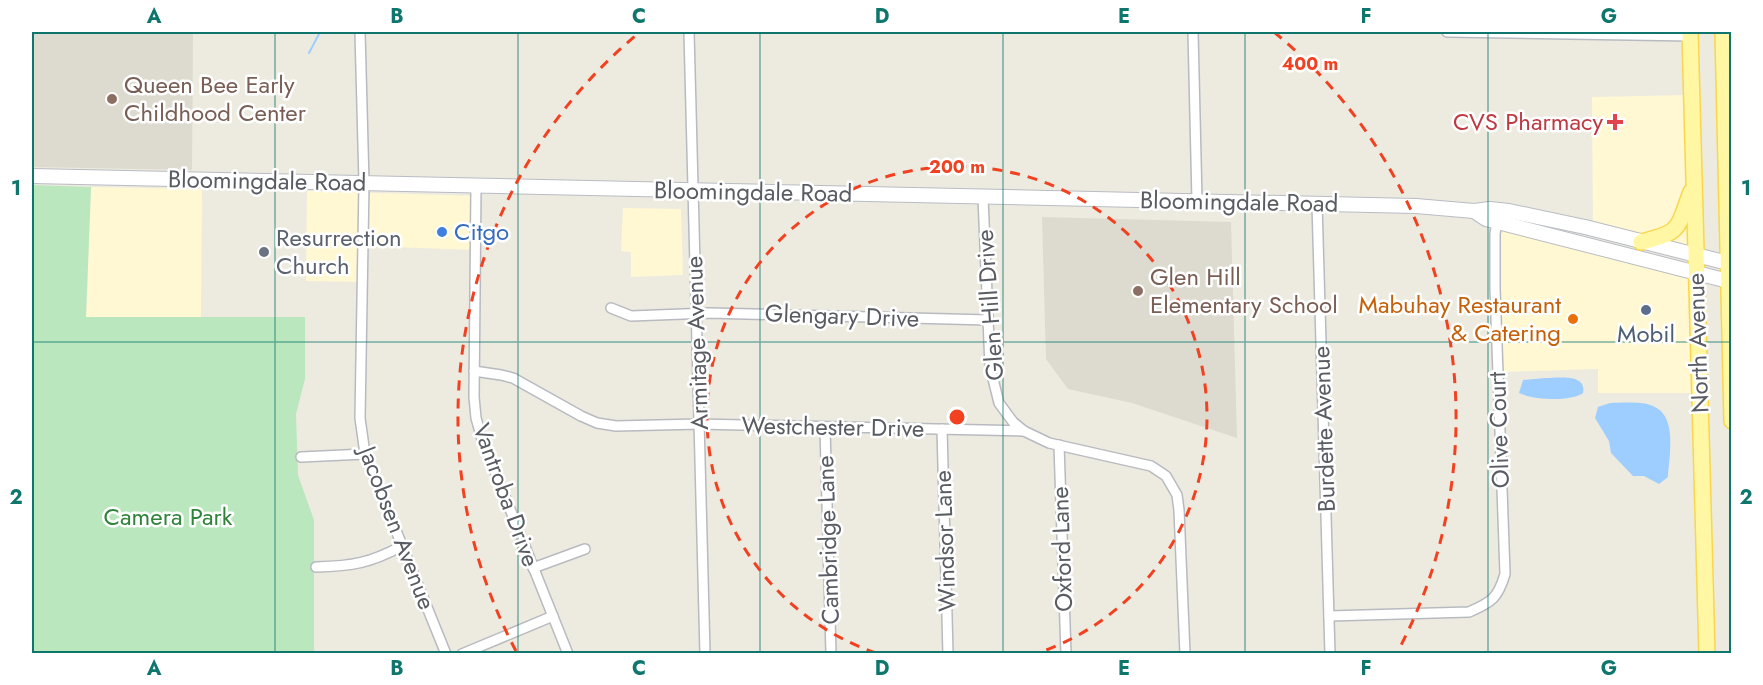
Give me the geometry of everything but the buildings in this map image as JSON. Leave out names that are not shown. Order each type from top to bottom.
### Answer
[{"type":"main road","name":"North Avenue","points":[[1723,32],[1731,421]]},
{"type":"main road","name":"North Avenue","points":[[1690,34],[1707,654]]},
{"type":"main road","name":"Bloomingdale Road","points":[[32,176],[1197,201],[1433,207],[1474,211],[1490,208],[1729,264]]},
{"type":"main road","points":[[1641,242],[1676,231],[1694,185]]},
{"type":"main road","name":"Bloomingdale Road","points":[[1474,211],[1486,219],[1729,282]]},
{"type":"street","name":"Jacobsen Avenue","points":[[360,32],[364,183],[360,418],[365,454],[446,654]]},
{"type":"street","name":"Armitage Avenue","points":[[689,32],[705,654]]},
{"type":"street","points":[[1193,32],[1197,201]]},
{"type":"street","points":[[1447,32],[1690,34]]},
{"type":"street","name":"Vantroba Drive","points":[[476,186],[474,406],[478,426],[568,654]]},
{"type":"street","name":"Glen Hill Drive","points":[[983,197],[990,367],[999,403],[1013,422],[1024,431],[1049,443],[1143,463],[1166,476],[1177,495],[1179,510],[1185,654]]},
{"type":"street","name":"Burdette Avenue","points":[[1317,204],[1330,654]]},
{"type":"street","name":"Olive Court","points":[[1329,616],[1469,612],[1493,600],[1500,591],[1505,574],[1495,288],[1497,221]]},
{"type":"street","name":"Glengary Drive","points":[[610,308],[632,316],[696,314],[989,320]]},
{"type":"street","name":"Westchester Drive","points":[[474,371],[513,378],[581,416],[602,424],[616,426],[699,424],[1024,431]]},
{"type":"street","name":"Cambridge Lane","points":[[825,427],[831,654]]},
{"type":"street","name":"Windsor Lane","points":[[942,429],[948,654]]},
{"type":"street","name":"Oxford Lane","points":[[1059,446],[1066,654]]},
{"type":"street","points":[[301,457],[365,454]]},
{"type":"street","points":[[316,567],[361,564],[402,546]]},
{"type":"street","points":[[533,568],[585,549]]},
{"type":"street","points":[[462,654],[553,616]]},
{"type":"shaded area","name":"Queen Bee Early Childhood Center","points":[[32,32],[193,32],[192,170],[32,167]]},
{"type":"shaded area","points":[[1689,95],[1693,252],[1593,224],[1592,97]]},
{"type":"shaded area","points":[[91,187],[202,189],[201,317],[86,317]]},
{"type":"shaded area","points":[[307,191],[478,196],[476,250],[364,246],[363,282],[306,281]]},
{"type":"shaded area","points":[[623,208],[681,209],[683,275],[631,277],[631,252],[621,251]]},
{"type":"shaded area","name":"Glen Hill Elementary School","points":[[1042,217],[1231,222],[1237,438],[1132,403],[1068,389],[1046,359]]},
{"type":"shaded area","points":[[1499,227],[1694,277],[1697,393],[1598,393],[1598,369],[1499,372]]},
{"type":"green space","name":"Camera Park","points":[[32,185],[91,187],[86,317],[305,317],[305,379],[296,414],[298,475],[314,520],[314,653],[32,654]]},
{"type":"water","points":[[1576,379],[1581,382],[1583,393],[1570,398],[1552,399],[1519,393],[1523,380]]},
{"type":"water","points":[[1610,403],[1648,404],[1661,411],[1666,418],[1670,437],[1668,477],[1659,484],[1644,476],[1633,476],[1611,453],[1609,441],[1595,418],[1598,407]]},
{"type":"waterway","points":[[309,53],[320,32]]},
{"type":"place","name":"Queen Bee Early Childhood Center","points":[[112,99]]},
{"type":"place","name":"CVS Pharmacy","points":[[1615,122]]},
{"type":"place","name":"Citgo","points":[[442,232]]},
{"type":"place","name":"Resurrection Church","points":[[264,252]]},
{"type":"place","name":"Glen Hill Elementary School","points":[[1138,291]]},
{"type":"place","name":"Mobil","points":[[1646,310]]},
{"type":"place","name":"Mabuhay Restaurant & Catering","points":[[1573,319]]}]
